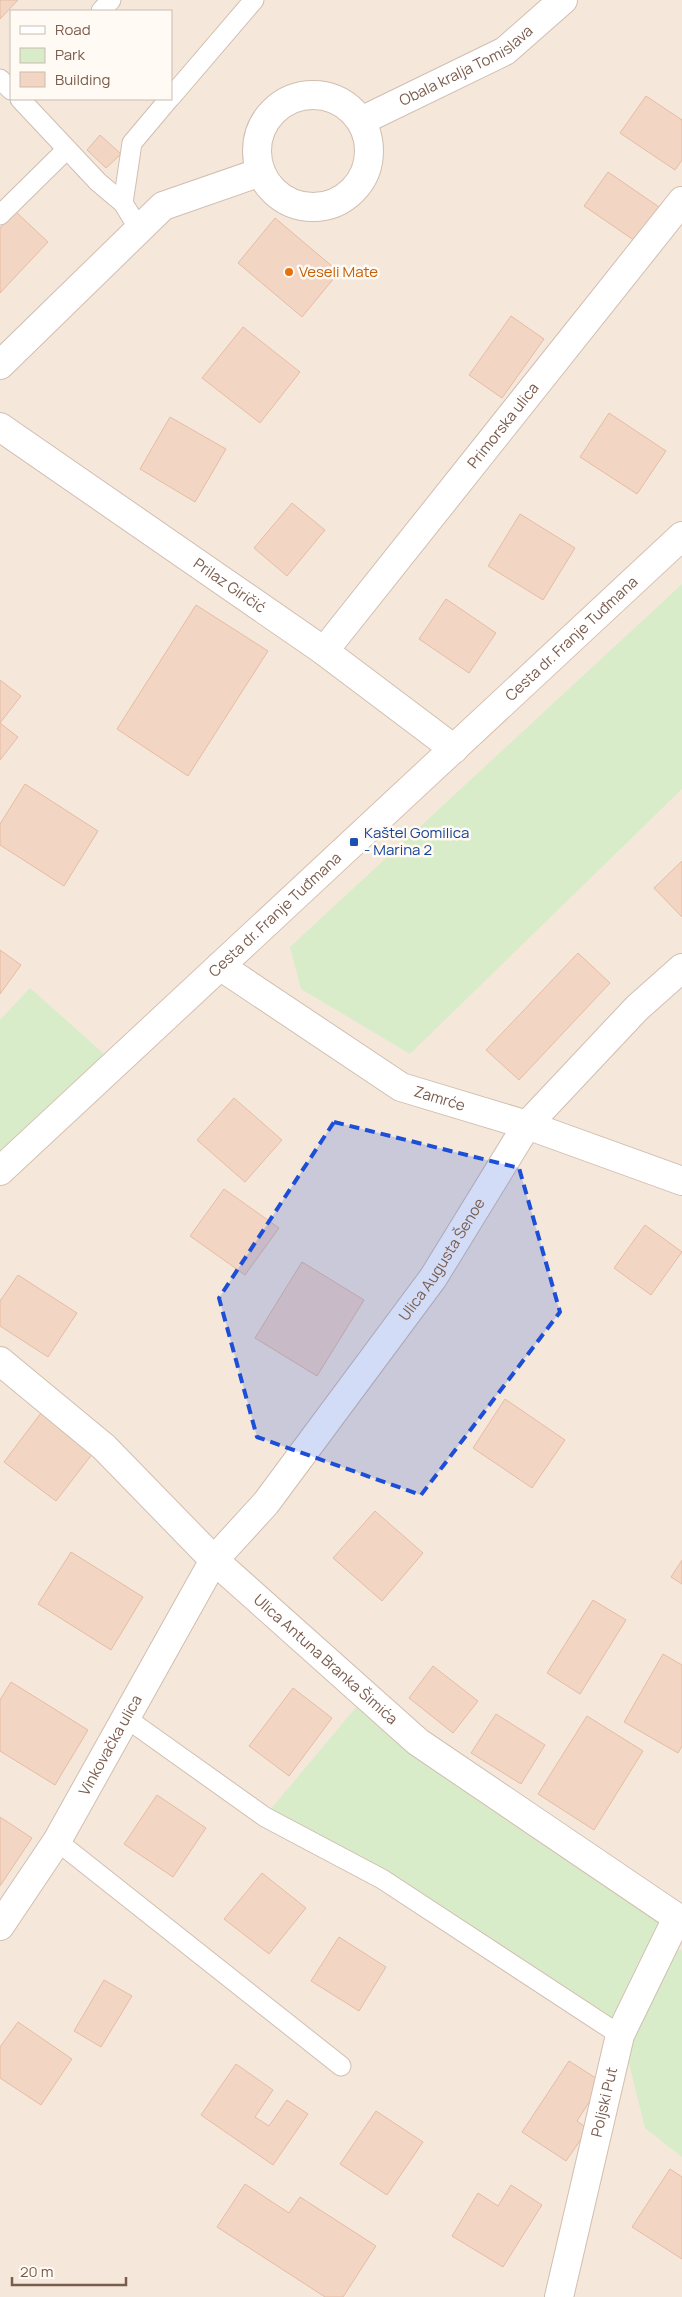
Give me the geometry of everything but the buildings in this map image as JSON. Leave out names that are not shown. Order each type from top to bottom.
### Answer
[{"type":"street","name":"Obala kralja Tomislava","points":[[361,121],[506,51],[563,0]]},
{"type":"street","points":[[315,94],[333,98],[349,107],[361,121],[368,139],[369,158],[364,175],[353,190],[338,201],[320,207],[302,206],[284,200],[270,188],[261,172],[256,154],[258,135],[267,118],[280,105],[296,97],[315,94]]},
{"type":"street","points":[[0,365],[163,206],[261,172]]},
{"type":"street","name":"Primorska ulica","points":[[324,651],[575,333],[682,201]]},
{"type":"street","name":"Prilaz Giričić","points":[[0,427],[324,651],[454,749]]},
{"type":"street","name":"Cesta dr. Franje Tuđmana","points":[[0,1170],[682,536]]},
{"type":"street","name":"Zamrće","points":[[220,966],[402,1087],[527,1125],[682,1181]]},
{"type":"street","name":"Ulica Augusta Šenoe","points":[[214,1560],[266,1503],[433,1278],[527,1125],[637,1008],[682,968]]},
{"type":"street","name":"Ulica Antuna Branka Šimića","points":[[0,1361],[104,1447],[214,1560],[418,1742],[680,1920]]},
{"type":"street","name":"Vinkovačka ulica","points":[[0,1926],[57,1841],[214,1560]]},
{"type":"street","name":"Poljski Put","points":[[559,2297],[620,2035],[680,1920]]},
{"type":"lane","points":[[102,10],[111,0]]},
{"type":"lane","points":[[172,96],[254,0]]},
{"type":"lane","points":[[0,79],[10,89]]},
{"type":"lane","points":[[21,100],[98,182],[123,203],[139,229]]},
{"type":"lane","points":[[123,203],[132,143],[168,100]]},
{"type":"lane","points":[[0,215],[67,149]]},
{"type":"lane","points":[[126,1718],[265,1817],[382,1879],[620,2035]]},
{"type":"lane","points":[[57,1841],[341,2066]]},
{"type":"highlighted area","points":[[334,1122],[519,1168],[560,1312],[421,1495],[257,1437],[219,1298]]},
{"type":"shaded area","points":[[0,0],[682,0],[682,2297],[0,2297]]},
{"type":"green space","points":[[682,584],[682,789],[410,1054],[301,989],[290,947]]},
{"type":"green space","points":[[30,988],[104,1054],[0,1159],[0,1020]]},
{"type":"green space","points":[[358,1705],[663,1920],[614,2019],[270,1810]]},
{"type":"green space","points":[[675,1947],[682,1951],[682,2157],[645,2128],[625,2047]]},
{"type":"place","name":"Veseli Mate","points":[[289,272]]},
{"type":"place","name":"Kaštel Gomilica - Marina 2","points":[[354,842]]}]
